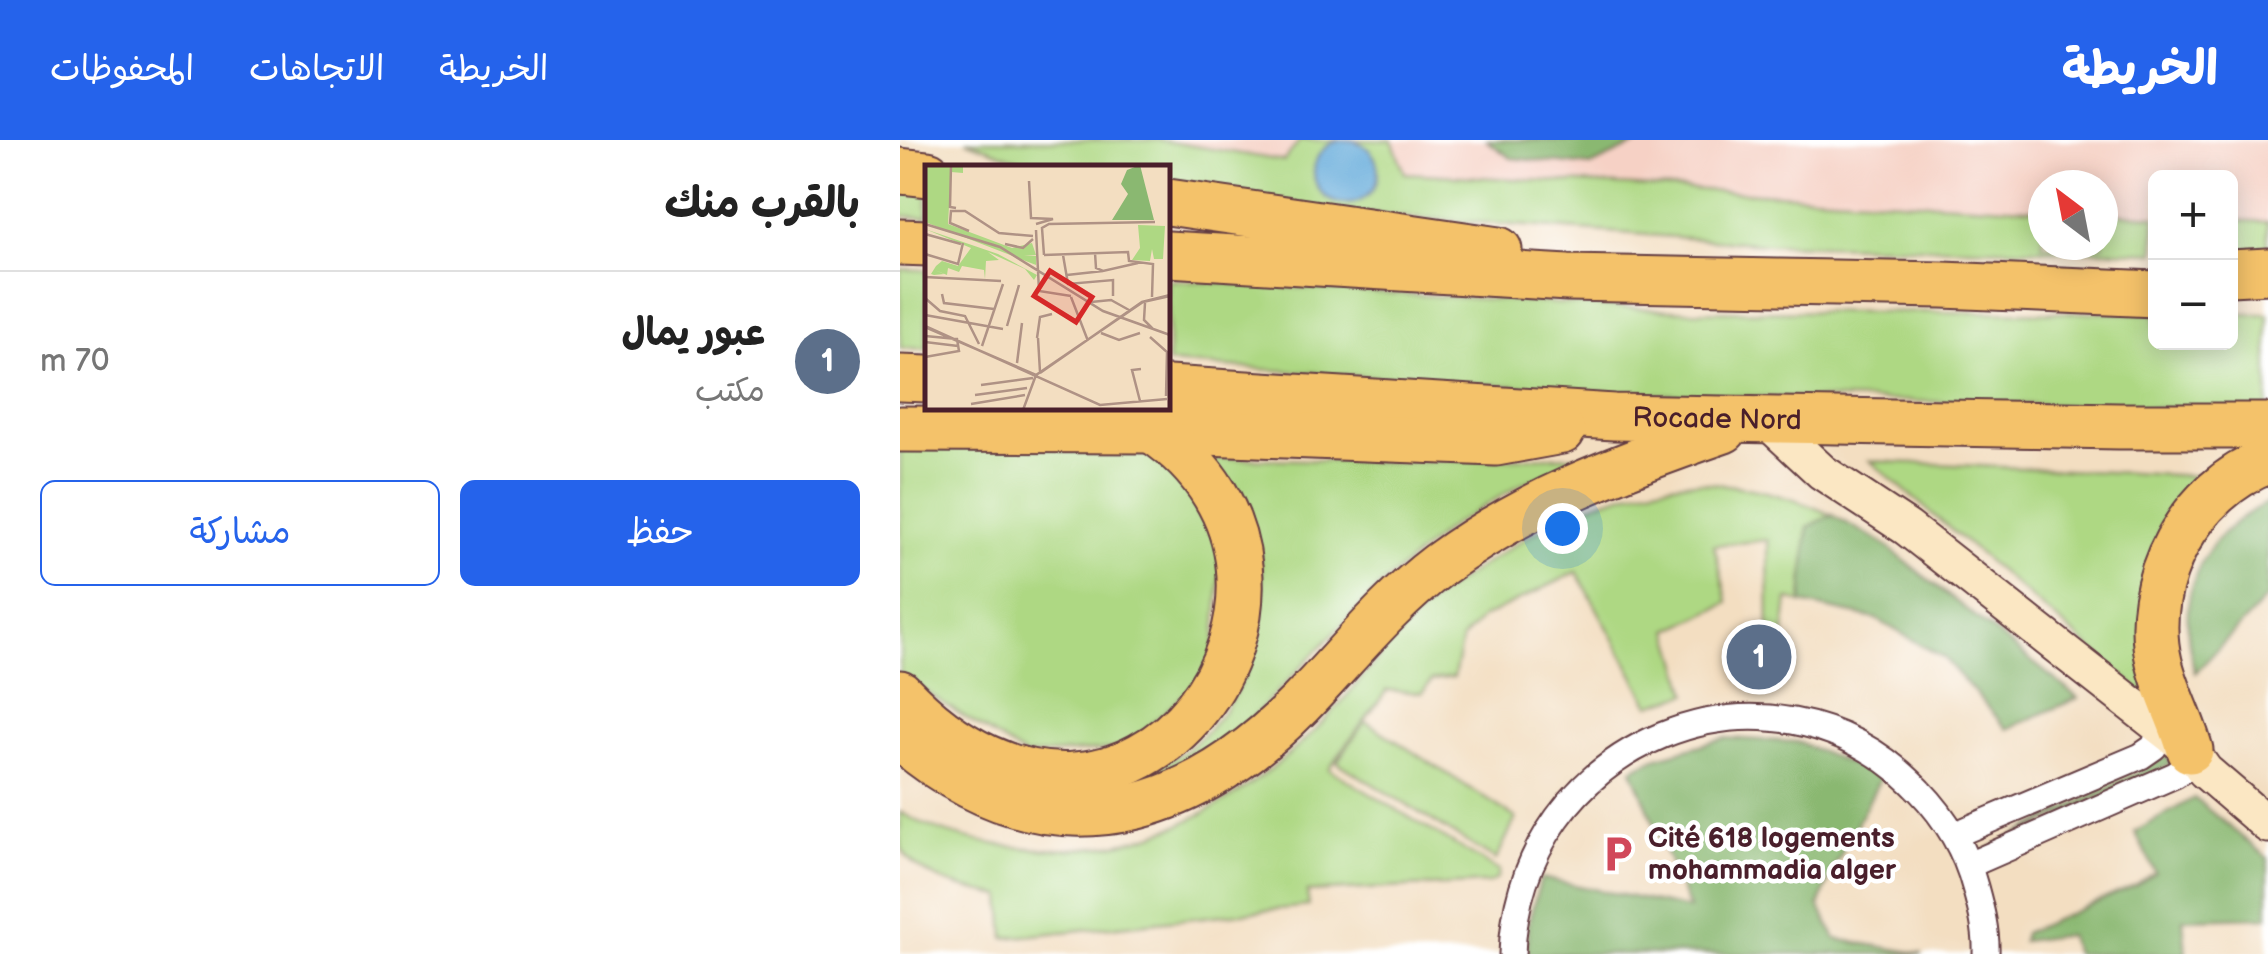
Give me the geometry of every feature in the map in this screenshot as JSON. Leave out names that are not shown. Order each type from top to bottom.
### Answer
[{"type":"highway","points":[[900,171],[925,174]]},
{"type":"highway","points":[[1170,202],[1412,235],[1554,260],[1759,283]]},
{"type":"highway","points":[[900,242],[925,243]]},
{"type":"highway","points":[[1170,254],[1568,278],[1943,285],[2148,294]]},
{"type":"highway","points":[[2238,273],[2268,271]]},
{"type":"highway","points":[[1943,285],[2148,276]]},
{"type":"highway","points":[[2238,296],[2268,298]]},
{"type":"highway","points":[[900,378],[925,379]]},
{"type":"highway","name":"Rocade Nord","points":[[900,429],[1147,410]]},
{"type":"highway","points":[[900,693],[937,728],[989,760],[1055,776],[1108,771],[1134,762],[1179,731],[1215,683],[1229,652],[1239,586],[1236,552],[1227,520],[1212,490],[1176,446],[1160,410]]},
{"type":"highway","name":"Rocade Nord","points":[[1170,410],[1496,443],[1614,417],[2268,426]]},
{"type":"highway","points":[[900,757],[944,783],[1021,807],[1073,814],[1116,811],[1180,793],[1225,769],[1299,706],[1402,597],[1471,542],[1537,503],[1617,467],[1761,419]]},
{"type":"highway","points":[[2182,743],[2156,644],[2162,580],[2179,538],[2206,503],[2240,474],[2268,461]]},
{"type":"highway","points":[[900,737],[946,774],[1021,807]]},
{"type":"highway","points":[[900,779],[970,812],[1022,815],[1021,807]]},
{"type":"street","points":[[1761,419],[1822,472],[1907,528],[2182,743],[2213,760],[2268,807]]},
{"type":"street","points":[[1512,954],[1513,921],[1528,866],[1556,816],[1594,774],[1642,743],[1695,724],[1751,717],[1808,724],[1860,745],[1902,773],[1937,809],[1969,864],[1984,922],[1986,954]]},
{"type":"street","points":[[2182,743],[2206,771],[2268,825]]},
{"type":"street","points":[[1954,835],[2142,756],[2154,746],[2182,743]]},
{"type":"street","points":[[1969,864],[2175,775],[2184,769],[2182,743]]},
{"type":"shaded area","points":[[1160,140],[1300,140],[1285,161]]},
{"type":"shaded area","points":[[1392,140],[2268,140],[2268,222],[2238,220],[2238,170],[2148,170],[2148,216],[2118,214],[2118,170],[2028,170],[2028,208],[1405,173]]},
{"type":"green space","points":[[966,140],[1159,140],[1284,161],[1300,140],[1392,140],[1405,173],[2028,208],[2028,249],[1766,244],[1339,212],[1170,186],[1170,165],[1033,165]]},
{"type":"green space","points":[[1486,140],[1646,140],[1591,166],[1511,158]]},
{"type":"green space","points":[[900,183],[925,187],[925,218],[900,216]]},
{"type":"green space","points":[[2118,214],[2148,216],[2148,252],[2118,251]]},
{"type":"green space","points":[[2238,220],[2268,222],[2268,255],[2238,254]]},
{"type":"green space","points":[[900,269],[925,270],[925,349],[900,348]]},
{"type":"green space","points":[[1170,280],[1687,311],[2148,313],[2148,350],[2238,350],[2238,314],[2268,314],[2268,411],[1616,393],[1170,363]]},
{"type":"green space","points":[[900,442],[1148,442],[1223,533],[1213,668],[1125,748],[1025,756],[900,675]]},
{"type":"green space","points":[[1605,455],[1523,483],[1451,526],[1377,589],[1235,735],[1145,787],[1084,790],[1161,765],[1198,740],[1239,687],[1252,655],[1260,621],[1259,554],[1246,513],[1207,458],[1409,462]]},
{"type":"green space","points":[[1870,461],[2218,477],[2169,534],[2157,705]]},
{"type":"green space","points":[[1686,482],[1761,491],[1832,515],[1808,527],[1802,603],[1788,599],[1783,643],[1769,642],[1768,540],[1714,545],[1728,603],[1669,630],[1688,694],[1650,705],[1577,572],[1482,618],[1462,639],[1454,677],[1432,680],[1422,693],[1387,690],[1329,769],[1499,871],[1497,879],[1489,883],[1307,892],[1309,906],[1005,938],[1002,896],[929,874],[916,866],[900,844],[900,812],[966,838],[1049,849],[1127,842],[1198,816],[1265,774],[1297,747],[1413,620],[1460,580],[1515,544],[1584,508],[1632,492]]},
{"type":"green space","points":[[2268,502],[2268,596],[2195,673],[2187,619],[2197,572],[2223,533]]},
{"type":"green space","points":[[1832,515],[1881,542],[2078,698],[2007,729],[1944,658],[1876,619],[1802,603],[1808,527]]},
{"type":"green space","points":[[1365,721],[1516,818],[1496,860],[1337,762]]},
{"type":"green space","points":[[1725,738],[1798,742],[1881,777],[1831,874],[1819,906],[1836,939],[1923,954],[1528,954],[1527,927],[1541,878],[1689,909],[1632,769],[1655,758]]},
{"type":"green space","points":[[2168,756],[2171,764],[1975,856]]},
{"type":"green space","points":[[2194,798],[2268,858],[2268,917],[2183,919],[2186,954],[2075,954],[2068,935],[2022,941],[2024,933],[2137,885],[2155,872],[2135,832]]},
{"type":"water","points":[[1346,140],[1369,149],[1378,172],[1369,195],[1346,204],[1323,195],[1314,172],[1323,149]]},
{"type":"place","name":"عبور يمال","points":[[1759,657]]},
{"type":"place","name":"Cité 618 logements mohammadia alger","points":[[1618,854]]}]
